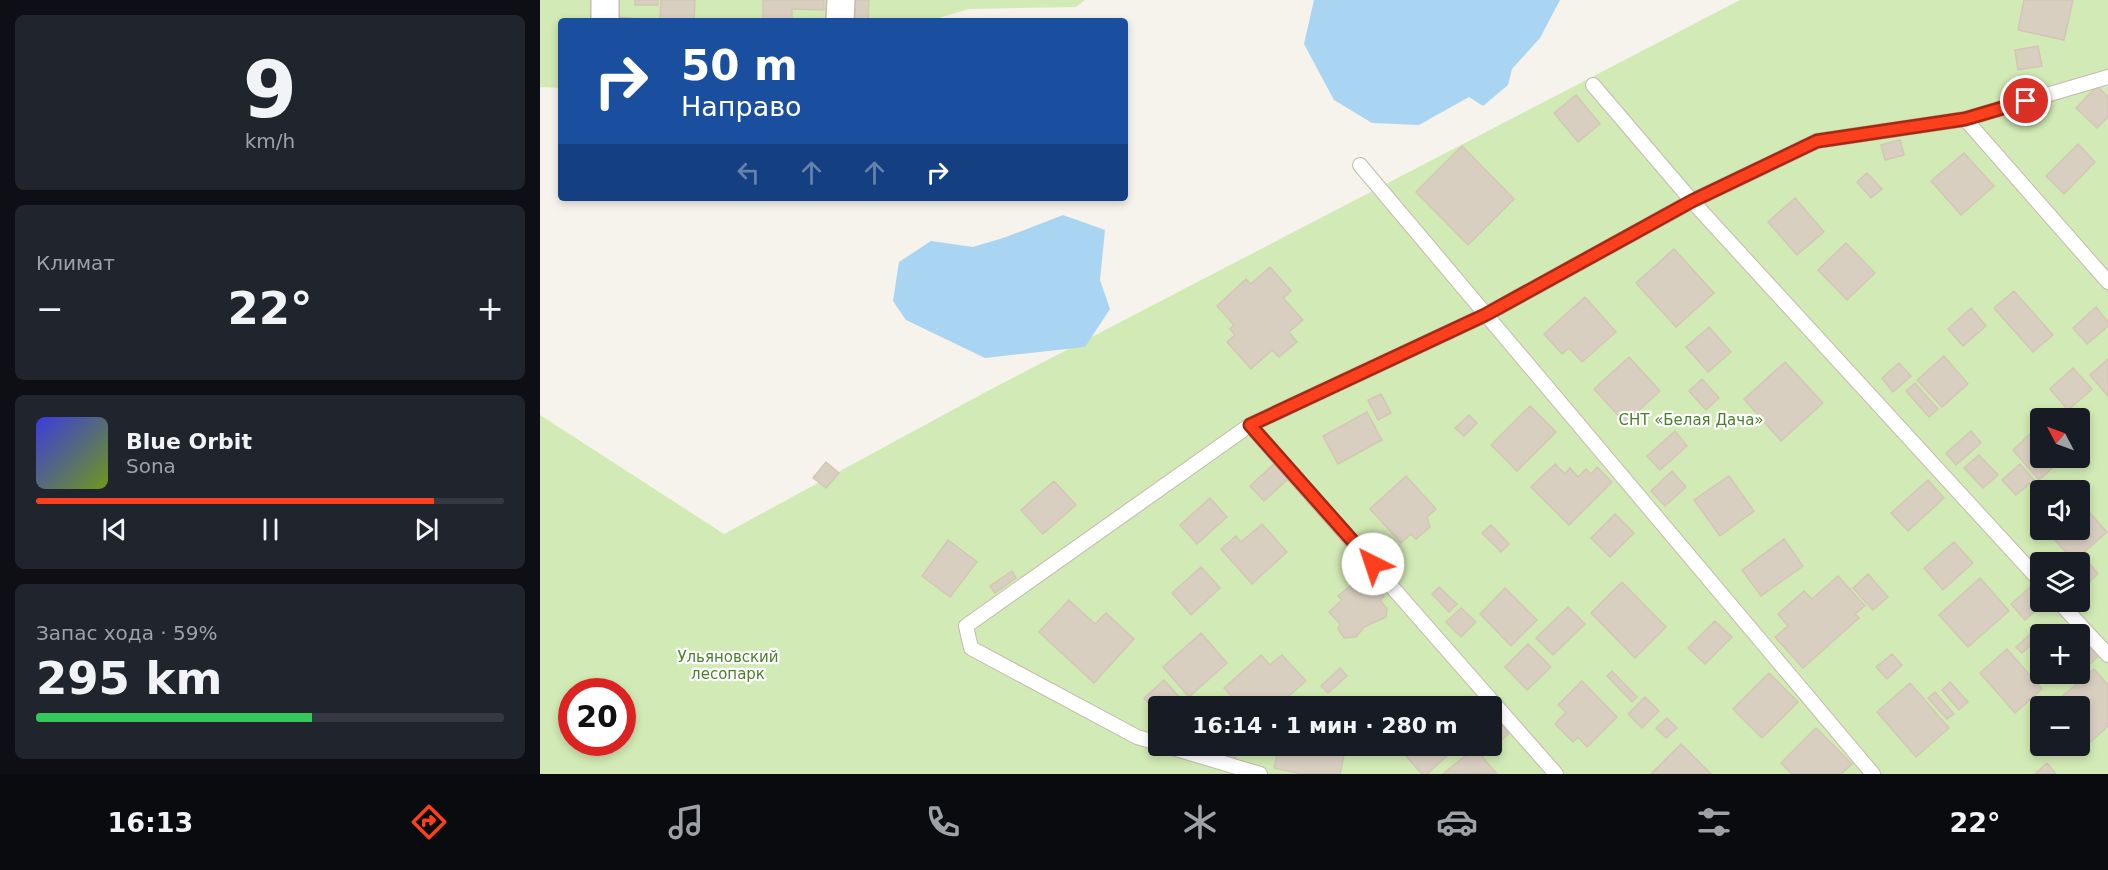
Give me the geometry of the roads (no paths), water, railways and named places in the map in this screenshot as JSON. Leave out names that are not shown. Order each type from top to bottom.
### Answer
[{"type":"street","points":[[605,0],[605,18]]},
{"type":"street","points":[[840,18],[841,0]]},
{"type":"lane","points":[[1148,740],[1137,737],[971,648],[966,626],[1250,425],[1485,315],[1692,201],[1817,141],[1965,119],[2108,77]]},
{"type":"lane","points":[[1593,85],[1692,201],[2030,570]]},
{"type":"lane","points":[[1965,119],[2108,282]]},
{"type":"lane","points":[[1360,165],[1873,774]]},
{"type":"lane","points":[[1250,425],[1556,774]]},
{"type":"lane","points":[[2068,612],[2108,655]]},
{"type":"lane","points":[[1200,756],[1260,774]]},
{"type":"water","points":[[1314,0],[1560,0],[1540,38],[1512,69],[1508,85],[1483,106],[1469,97],[1419,125],[1372,123],[1334,100],[1304,44]]},
{"type":"water","points":[[1063,215],[1105,230],[1100,280],[1110,309],[1085,347],[985,358],[906,320],[893,301],[899,262],[931,241],[973,247]]},
{"type":"park label","name":"СНТ «Белая Дача»","points":[[1691,420]]},
{"type":"park label","name":"Ульяновский лесопарк","points":[[728,666]]}]
